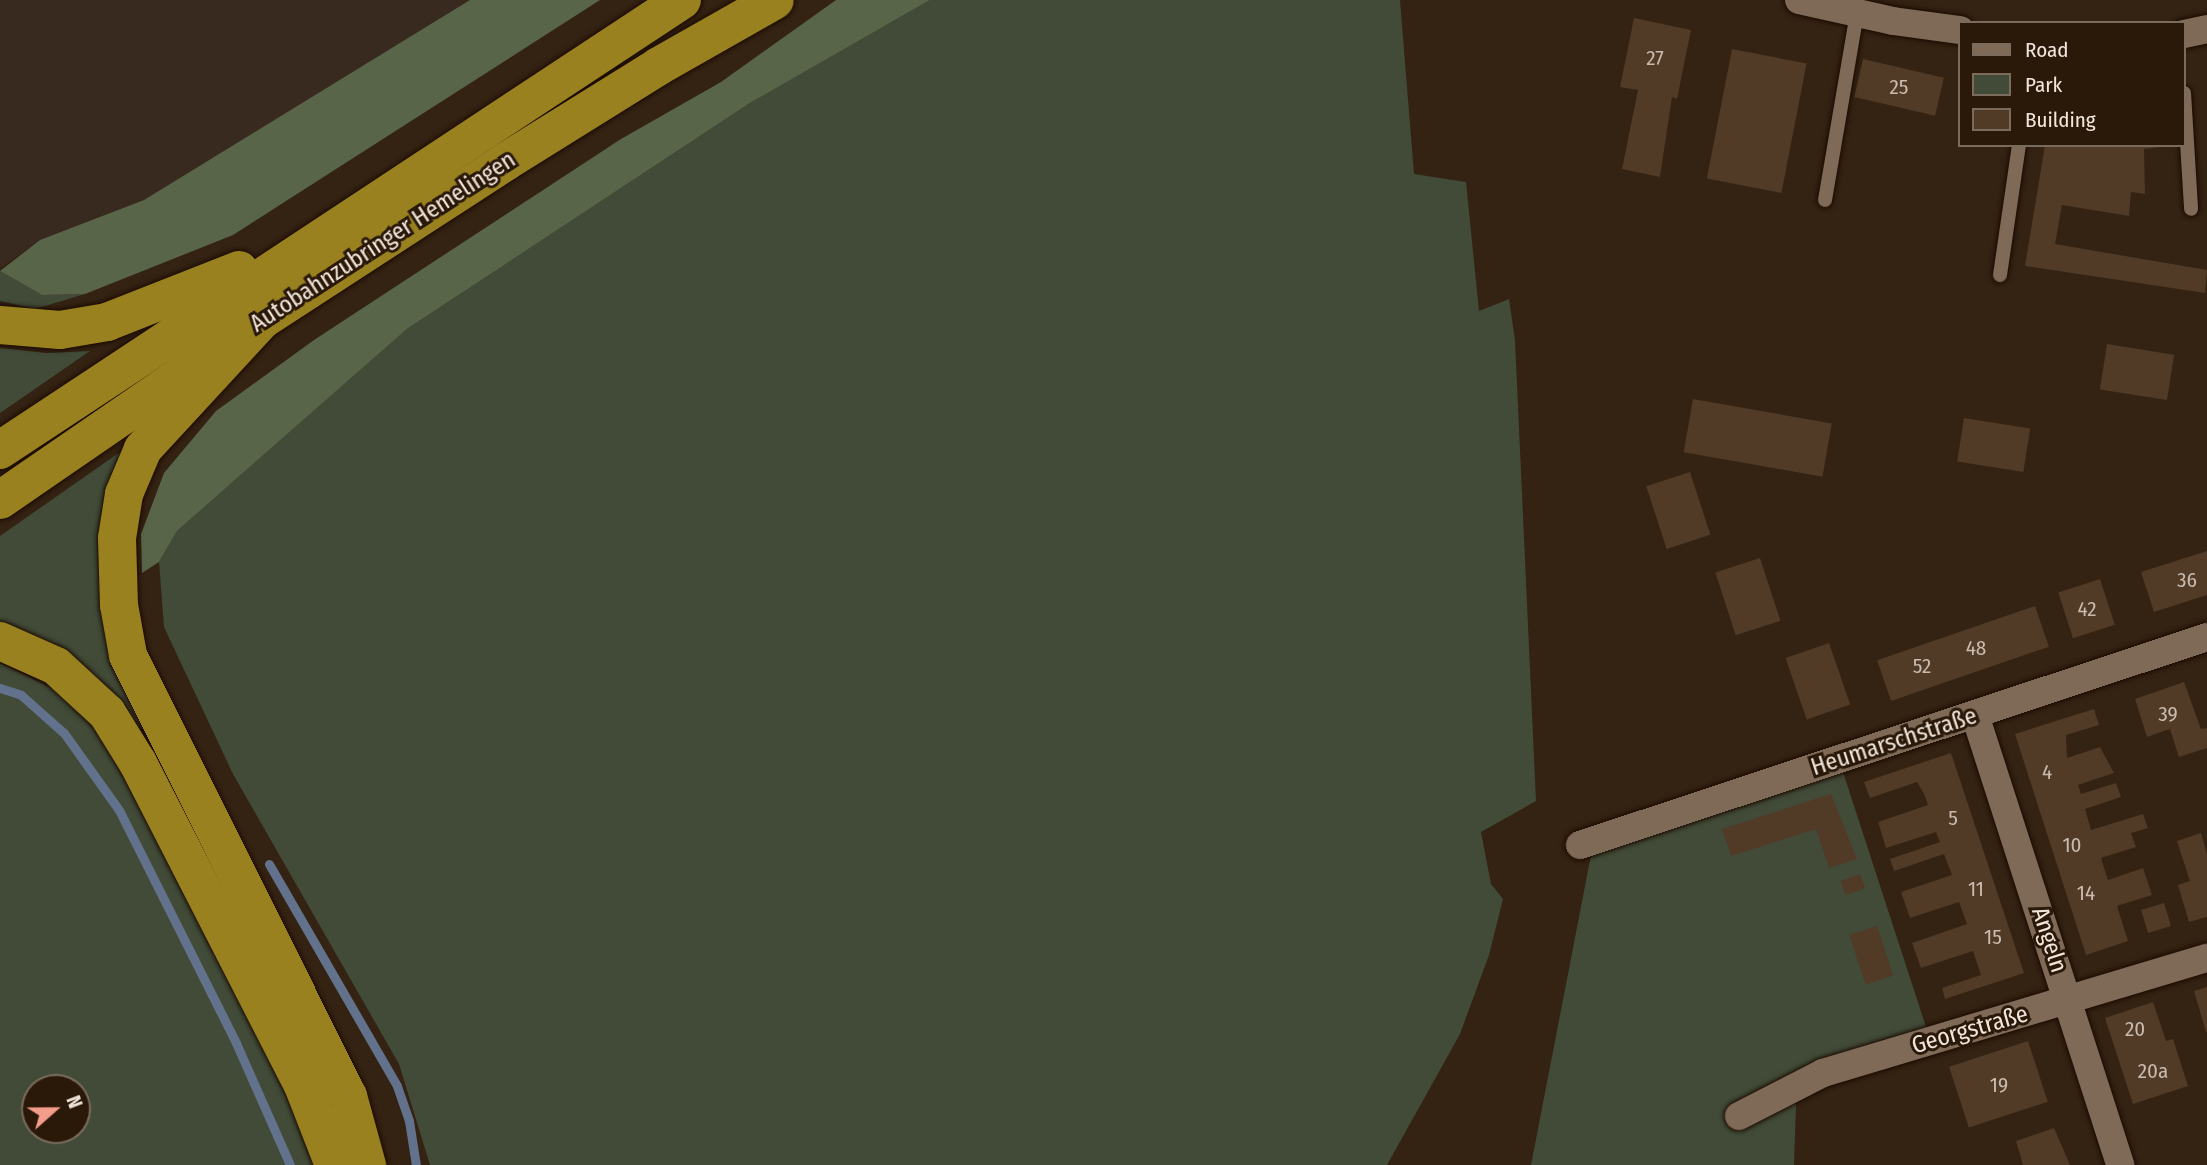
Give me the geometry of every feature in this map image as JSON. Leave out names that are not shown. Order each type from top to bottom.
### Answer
[{"type":"highway","name":"Autobahnzubringer Hemelingen","points":[[0,450],[309,242],[682,0]]},
{"type":"highway","name":"Autobahnzubringer Hemelingen","points":[[0,499],[261,320],[659,65],[775,0]]},
{"type":"highway","points":[[0,325],[61,330],[107,322],[309,242]]},
{"type":"highway","points":[[261,320],[143,449],[124,494],[117,538],[118,605],[128,656],[348,1096],[367,1165]]},
{"type":"highway","points":[[0,641],[56,666],[107,713],[132,753],[304,1088],[334,1165]]},
{"type":"street","points":[[1799,0],[1857,13],[1958,30]]},
{"type":"street","points":[[2186,34],[2207,29]]},
{"type":"street","name":"Heumarschstraße","points":[[1580,845],[2207,638]]},
{"type":"street","name":"Angeln","points":[[1975,715],[2070,1002],[2120,1165]]},
{"type":"street","name":"Georgstraße","points":[[1739,1116],[1823,1073],[2070,1002],[2207,958]]},
{"type":"lane","points":[[1825,200],[1857,13]]},
{"type":"lane","points":[[2186,126],[2191,209]]},
{"type":"lane","points":[[2000,275],[2019,147]]},
{"type":"shaded area","points":[[0,0],[470,0],[144,200],[40,240],[0,268]]},
{"type":"green space","points":[[470,0],[600,0],[233,235],[85,294],[42,295],[0,271],[40,240],[144,200]]},
{"type":"green space","points":[[836,0],[930,0],[750,103],[407,329],[177,531],[159,562],[142,573],[141,534],[164,473],[216,411],[314,340],[621,139],[721,82]]},
{"type":"green space","points":[[930,0],[1400,0],[1414,174],[1466,182],[1479,311],[1509,299],[1515,340],[1536,801],[1481,832],[1491,884],[1503,899],[1489,955],[1460,1034],[1387,1165],[430,1165],[399,1064],[233,774],[164,627],[159,562],[177,531],[407,329],[750,103]]},
{"type":"green space","points":[[0,271],[42,295],[85,294],[35,309],[0,301]]},
{"type":"green space","points":[[0,348],[47,353],[90,351],[0,413]]},
{"type":"green space","points":[[133,443],[113,498],[149,734],[0,628],[0,536]]},
{"type":"green space","points":[[0,663],[59,692],[93,726],[131,783],[283,1088],[314,1165],[0,1165]]},
{"type":"green space","points":[[1843,772],[1928,1033],[1797,1076],[1794,1165],[1531,1165],[1591,855]]},
{"type":"building","points":[[1634,18],[1691,30],[1677,99],[1672,97],[1660,177],[1622,169],[1638,90],[1620,87]]},
{"type":"building","points":[[1732,49],[1807,64],[1781,193],[1707,179]]},
{"type":"building","points":[[1863,59],[1944,78],[1935,116],[1854,97]]},
{"type":"building","points":[[2045,147],[2160,147],[2144,149],[2145,194],[2131,192],[2129,216],[2062,205],[2055,244],[2207,270],[2205,293],[2025,266]]},
{"type":"building","points":[[2107,344],[2174,355],[2167,400],[2100,389]]},
{"type":"building","points":[[1693,399],[1832,423],[1822,477],[1684,452]]},
{"type":"building","points":[[1964,418],[2030,428],[2023,472],[1957,461]]},
{"type":"building","points":[[1690,472],[1710,535],[1667,549],[1646,486]]},
{"type":"building","points":[[2207,551],[2207,595],[2154,612],[2141,572]]},
{"type":"building","points":[[1760,558],[1780,621],[1736,635],[1715,573]]},
{"type":"building","points":[[2100,579],[2115,625],[2073,638],[2058,593]]},
{"type":"building","points":[[2035,606],[2049,647],[1891,701],[1877,660]]},
{"type":"building","points":[[1829,643],[1850,704],[1807,719],[1786,658]]},
{"type":"building","points":[[2184,682],[2201,729],[2207,728],[2207,748],[2179,757],[2170,729],[2147,737],[2135,699]]},
{"type":"building","points":[[2094,709],[2099,725],[2066,735],[2067,758],[2100,747],[2114,773],[2078,785],[2081,794],[2116,783],[2121,797],[2085,809],[2091,830],[2143,814],[2148,828],[2131,833],[2136,847],[2101,858],[2108,880],[2143,868],[2152,895],[2117,906],[2128,941],[2086,955],[2015,734]]},
{"type":"building","points":[[1951,753],[2024,973],[1945,999],[1942,988],[1981,975],[1973,951],[1921,968],[1912,943],[1967,924],[1959,902],[1910,918],[1901,892],[1952,875],[1944,854],[1894,871],[1890,859],[1940,842],[1936,832],[1886,848],[1878,822],[1928,805],[1924,794],[1917,782],[1870,798],[1864,782]]},
{"type":"building","points":[[1831,794],[1857,859],[1829,868],[1816,829],[1731,856],[1722,829]]},
{"type":"building","points":[[2201,833],[2207,854],[2207,917],[2189,922],[2178,885],[2190,881],[2177,841]]},
{"type":"building","points":[[1860,874],[1865,888],[1845,895],[1840,881]]},
{"type":"building","points":[[2164,903],[2171,926],[2148,933],[2141,910]]},
{"type":"building","points":[[1877,926],[1893,975],[1865,984],[1849,935]]},
{"type":"building","points":[[2207,987],[2207,1032],[2206,1032],[2194,991]]},
{"type":"building","points":[[2153,1002],[2166,1041],[2173,1039],[2188,1086],[2133,1104],[2105,1018]]},
{"type":"building","points":[[2028,1041],[2048,1102],[1969,1128],[1949,1067]]},
{"type":"building","points":[[2054,1128],[2070,1165],[2023,1165],[2016,1141]]},
{"type":"waterway","points":[[0,688],[21,695],[64,733],[119,810],[236,1043],[290,1165]]},
{"type":"waterway","points":[[269,864],[397,1086],[409,1121],[416,1165]]}]
